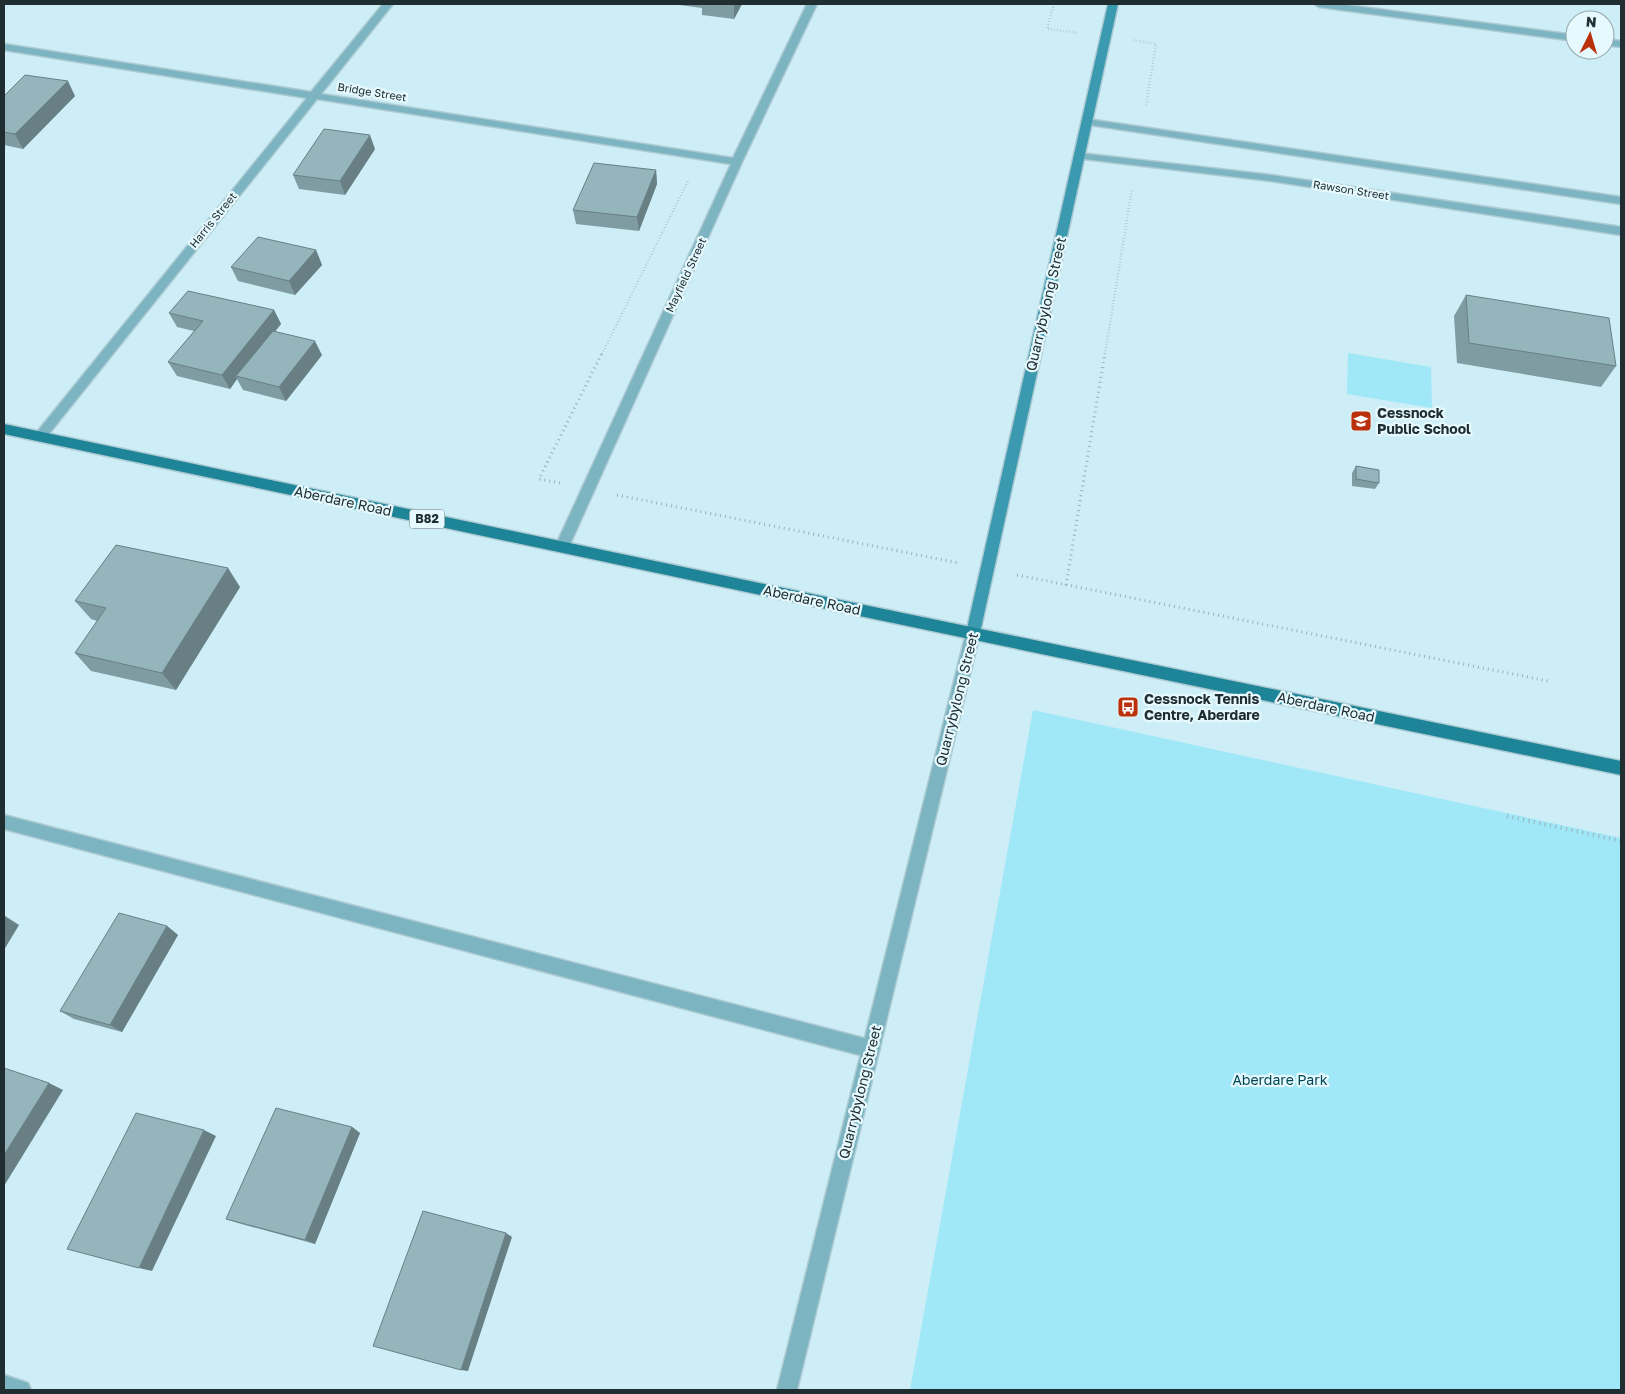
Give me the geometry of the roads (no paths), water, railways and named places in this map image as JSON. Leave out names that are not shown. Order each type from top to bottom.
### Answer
[{"type":"main road","name":"Aberdare Road","points":[[4,429],[1621,768]]},
{"type":"street","name":"Harris Street","points":[[39,437],[388,4]]},
{"type":"street","name":"Mayfield Street","points":[[562,547],[737,162],[812,4]]},
{"type":"street","name":"Quarrybylong Street","points":[[787,1390],[973,633],[1113,4]]},
{"type":"street","points":[[1319,4],[1565,37]]},
{"type":"street","name":"Bridge Street","points":[[4,47],[737,162]]},
{"type":"street","points":[[1087,122],[1621,201]]},
{"type":"street","name":"Rawson Street","points":[[1079,156],[1271,178],[1621,230]]},
{"type":"street","points":[[4,822],[871,1048]]},
{"type":"street","points":[[4,1385],[21,1390]]},
{"type":"place","name":"Cessnock Public School","points":[[1361,421]]},
{"type":"place","name":"Cessnock Tennis Centre, Aberdare","points":[[1128,707]]},
{"type":"park label","name":"Aberdare Park","points":[[1280,1080]]}]
